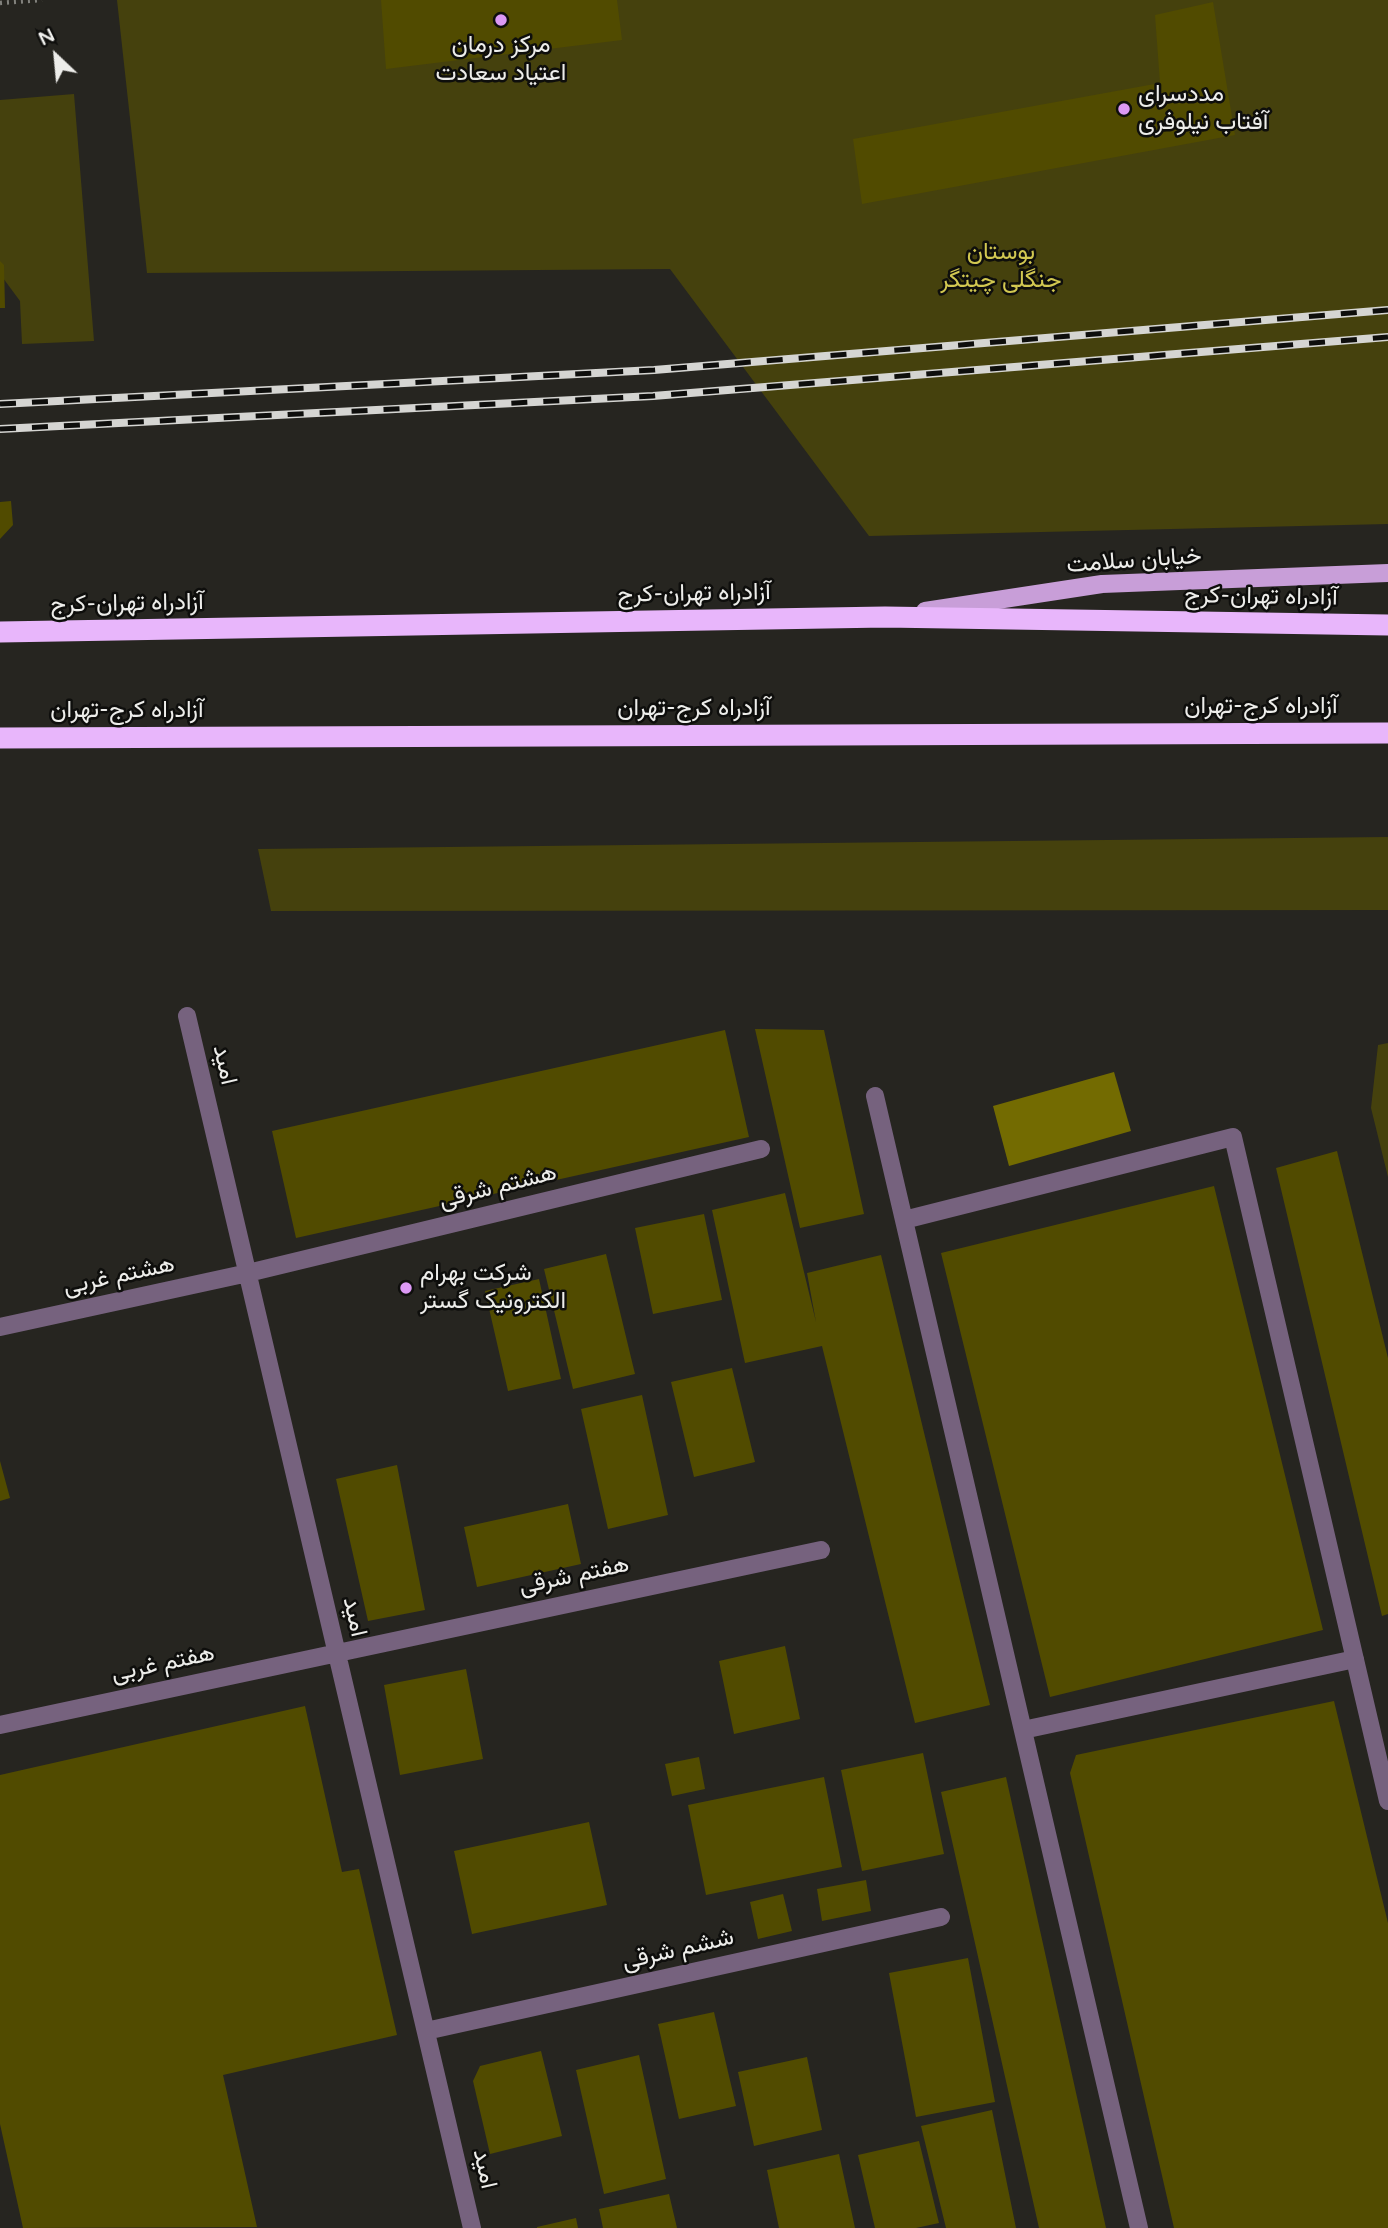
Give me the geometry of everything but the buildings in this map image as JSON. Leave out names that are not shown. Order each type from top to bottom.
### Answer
[{"type":"highway","name":"آزادراه تهران-کرج","points":[[0,632],[885,617],[1388,625]]},
{"type":"highway","name":"آزادراه کرج-تهران","points":[[0,738],[1388,733]]},
{"type":"main road","name":"خیابان سلامت","points":[[885,617],[1102,584],[1388,572]]},
{"type":"lane","name":"امید","points":[[187,1016],[472,2228]]},
{"type":"lane","points":[[875,1096],[1139,2228]]},
{"type":"lane","points":[[904,1220],[1233,1137],[1388,1801]]},
{"type":"lane","name":"هشتم شرقی","points":[[248,1273],[761,1149]]},
{"type":"lane","name":"هشتم غربی","points":[[0,1327],[248,1273]]},
{"type":"lane","name":"هفتم شرقی","points":[[337,1651],[821,1550]]},
{"type":"lane","name":"هفتم غربی","points":[[0,1725],[337,1651]]},
{"type":"lane","points":[[1023,1730],[1355,1659]]},
{"type":"lane","name":"ششم شرقی","points":[[426,2031],[941,1917]]},
{"type":"path","points":[[0,3],[42,0]]},
{"type":"green space","name":"بوستان جنگلی چیتگر","points":[[117,0],[1388,0],[1388,524],[869,536],[670,269],[147,273]]},
{"type":"green space","points":[[74,94],[94,341],[22,344],[20,301],[0,274],[0,100]]},
{"type":"green space","points":[[1388,837],[1388,910],[271,911],[258,849]]},
{"type":"green space","points":[[1388,1043],[1388,1177],[1371,1108],[1378,1045]]},
{"type":"shaded area","points":[[1114,1072],[1131,1131],[1009,1166],[993,1106]]},
{"type":"railway","points":[[0,404],[654,370],[1388,310]]},
{"type":"railway","points":[[0,429],[653,396],[1388,337]]},
{"type":"place","name":"مرکز درمان اعتیاد سعادت","points":[[501,20]]},
{"type":"place","name":"مددسرای آفتاب نیلوفری","points":[[1124,109]]},
{"type":"place","name":"شرکت بهرام الکترونیک گستر","points":[[406,1288]]}]
